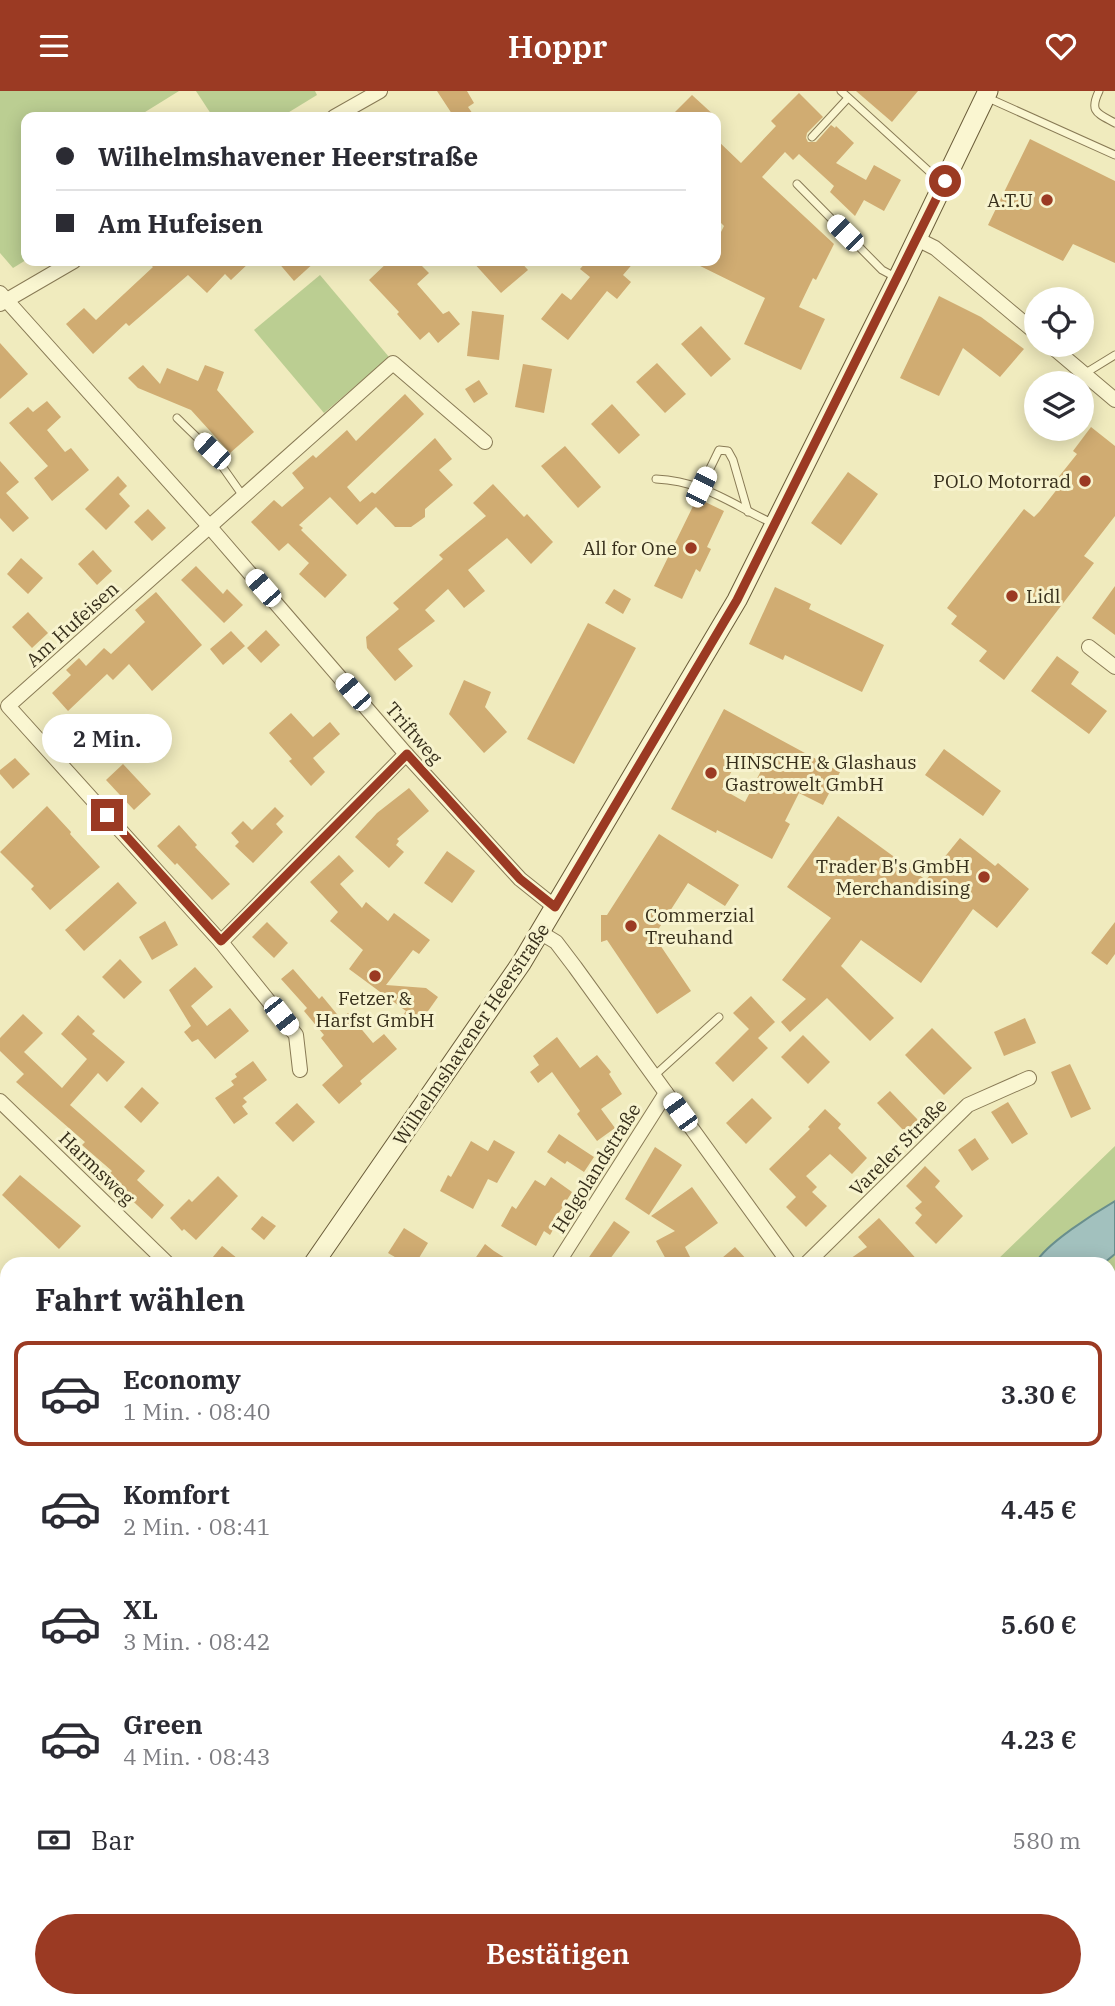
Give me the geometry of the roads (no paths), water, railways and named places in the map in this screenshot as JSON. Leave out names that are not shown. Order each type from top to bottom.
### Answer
[{"type":"street","points":[[343,112],[380,91]]},
{"type":"street","name":"Wilhelmshavener Heerstraße","points":[[318,1257],[541,933],[737,600],[898,278],[986,94]]},
{"type":"street","points":[[917,239],[935,249],[1024,323]]},
{"type":"street","points":[[2,299],[65,266]]},
{"type":"street","name":"Triftweg","points":[[2,299],[209,526],[407,754],[520,879],[555,907]]},
{"type":"street","points":[[1064,357],[1080,371]]},
{"type":"street","points":[[209,526],[393,363],[485,442]]},
{"type":"street","points":[[1094,382],[1115,400]]},
{"type":"street","name":"Am Hufeisen","points":[[209,526],[8,706],[221,941],[296,1035],[300,1070]]},
{"type":"street","points":[[1089,647],[1115,667]]},
{"type":"street","points":[[221,941],[407,754]]},
{"type":"street","points":[[541,933],[556,942],[785,1257]]},
{"type":"street","name":"Vareler Straße","points":[[813,1257],[968,1105],[1029,1078]]},
{"type":"street","name":"Helgolandstraße","points":[[562,1257],[666,1093]]},
{"type":"street","name":"Harmsweg","points":[[0,1101],[161,1257]]},
{"type":"lane","points":[[841,91],[932,174],[945,181]]},
{"type":"lane","points":[[1099,91],[1094,108],[1115,123]]},
{"type":"lane","points":[[986,94],[1115,155]]},
{"type":"lane","points":[[812,137],[848,98]]},
{"type":"lane","points":[[797,184],[882,270],[898,278]]},
{"type":"lane","points":[[1089,371],[1115,355]]},
{"type":"lane","points":[[177,418],[212,451],[243,496]]},
{"type":"lane","points":[[701,487],[719,450],[728,451],[748,512]]},
{"type":"lane","points":[[656,479],[679,480],[701,487],[776,525]]},
{"type":"lane","points":[[654,1076],[719,1017]]},
{"type":"water","points":[[1115,1201],[1115,1254],[1111,1257],[1040,1257],[1049,1247]]},
{"type":"place","name":"A.T.U","points":[[1047,200]]},
{"type":"place","name":"POLO Motorrad","points":[[1085,481]]},
{"type":"place","name":"All for One","points":[[691,548]]},
{"type":"place","name":"Lidl","points":[[1012,596]]},
{"type":"place","name":"HINSCHE & Glashaus Gastrowelt GmbH","points":[[711,773]]},
{"type":"place","name":"Trader B's GmbH Merchandising","points":[[984,877]]},
{"type":"place","name":"Commerzial Treuhand","points":[[631,926]]},
{"type":"place","name":"Fetzer & Harfst GmbH","points":[[375,976]]}]
